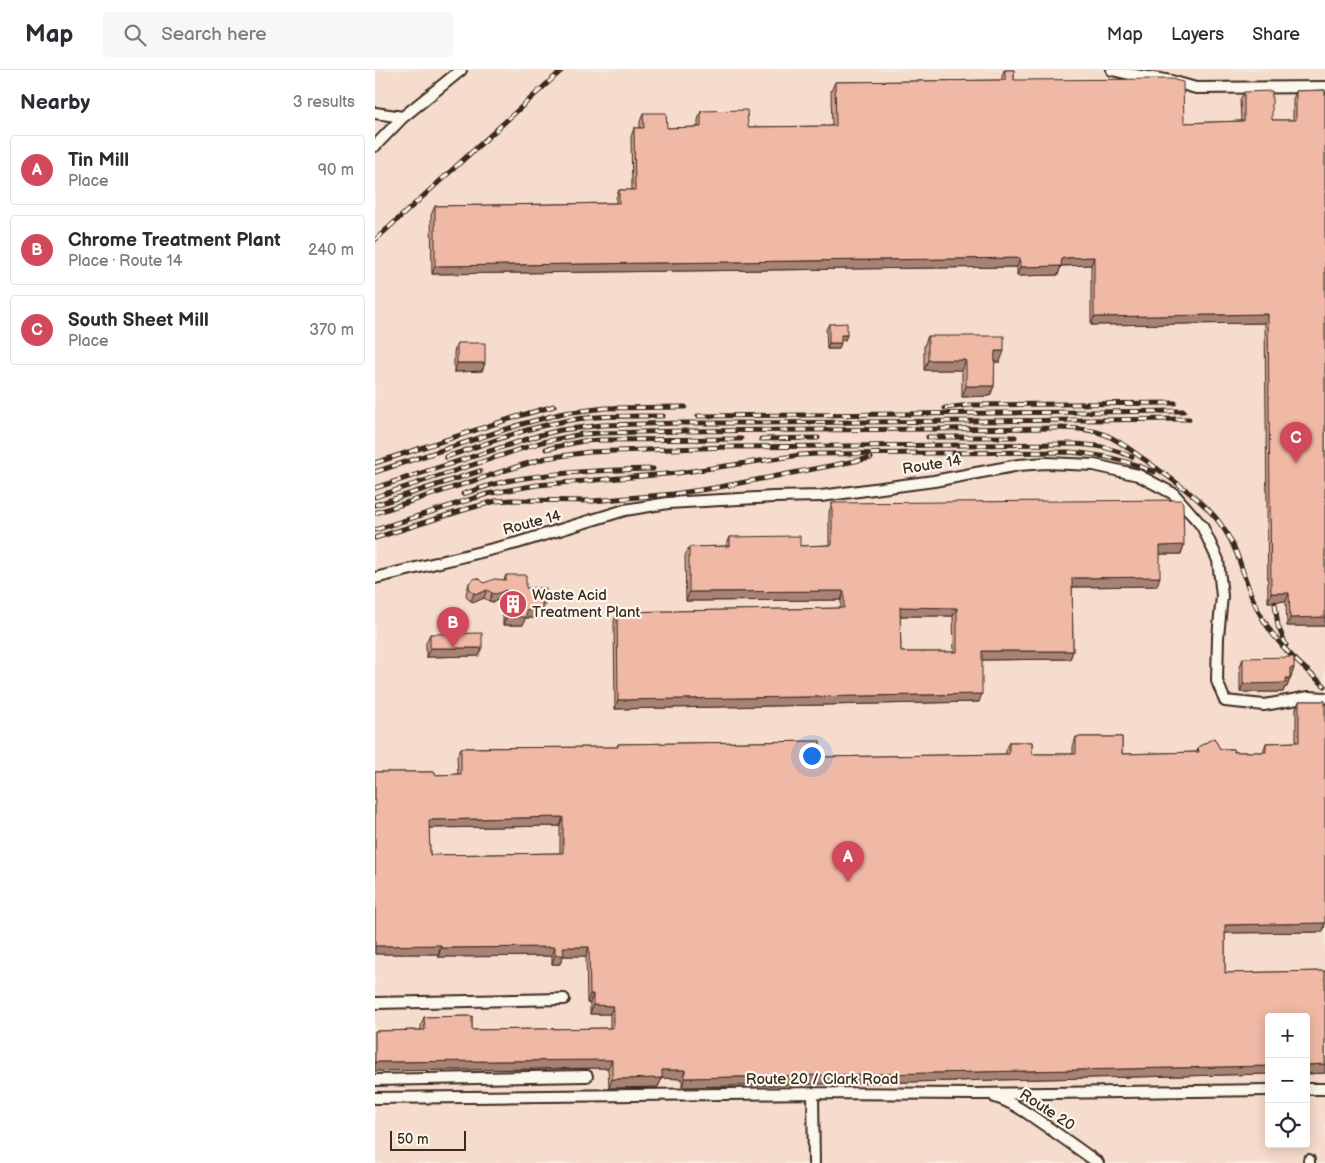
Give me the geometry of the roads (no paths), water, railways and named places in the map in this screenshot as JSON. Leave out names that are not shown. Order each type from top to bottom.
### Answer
[{"type":"street","points":[[375,146],[403,118],[461,70]]},
{"type":"street","points":[[1112,70],[1171,81],[1196,88],[1325,87]]},
{"type":"street","points":[[375,113],[403,118]]},
{"type":"street","name":"Route 14","points":[[375,578],[573,527],[625,510],[668,503],[821,496],[933,481],[1019,465],[1046,462],[1094,465],[1138,475],[1174,494],[1202,526],[1218,560],[1222,596],[1218,637],[1217,681],[1225,701],[1264,705],[1309,698],[1325,698]]},
{"type":"street","points":[[375,1004],[564,999]]},
{"type":"street","points":[[375,1080],[587,1076]]},
{"type":"street","points":[[1310,1090],[1325,1089]]},
{"type":"street","name":"Route 20 / Clark Road","points":[[375,1098],[1265,1090]]},
{"type":"street","points":[[813,1093],[814,1163]]},
{"type":"street","name":"Route 20","points":[[975,1094],[995,1097],[1016,1106],[1098,1163]]},
{"type":"railway","points":[[375,240],[562,70]]},
{"type":"railway","points":[[945,408],[970,405],[1175,403]]},
{"type":"railway","points":[[375,463],[554,406]]},
{"type":"railway","points":[[375,472],[522,424],[563,413],[606,408],[685,407]]},
{"type":"railway","points":[[698,416],[1184,411]]},
{"type":"railway","points":[[446,457],[517,433],[560,422],[598,417],[663,416]]},
{"type":"railway","points":[[375,488],[540,435],[561,430],[602,425],[1189,419]]},
{"type":"railway","points":[[375,497],[542,442],[582,434],[683,431],[1058,428],[1089,430],[1106,435],[1123,444],[1179,485],[1217,519],[1237,555],[1249,590],[1266,624],[1283,647],[1325,686]]},
{"type":"railway","points":[[928,437],[1015,437]]},
{"type":"railway","points":[[761,439],[818,438]]},
{"type":"railway","points":[[546,449],[583,441],[602,440],[741,439]]},
{"type":"railway","points":[[375,513],[546,458],[589,452],[728,447],[1072,444],[1103,447],[1132,457]]},
{"type":"railway","points":[[375,530],[487,494],[537,485],[678,473],[800,455],[1069,452],[1112,458],[1154,472]]},
{"type":"railway","points":[[375,538],[496,501],[593,501],[673,494],[871,458]]},
{"type":"railway","points":[[463,494],[501,482],[543,475],[653,469]]},
{"type":"railway","points":[[375,505],[480,471]]},
{"type":"railway","points":[[1275,604],[1278,626],[1286,645]]},
{"type":"place","name":"South Sheet Mill","points":[[1296,463]]},
{"type":"place","name":"Waste Acid Treatment Plant","points":[[513,604]]},
{"type":"place","name":"Chrome Treatment Plant","points":[[453,648]]},
{"type":"place","name":"Tin Mill","points":[[848,882]]}]
